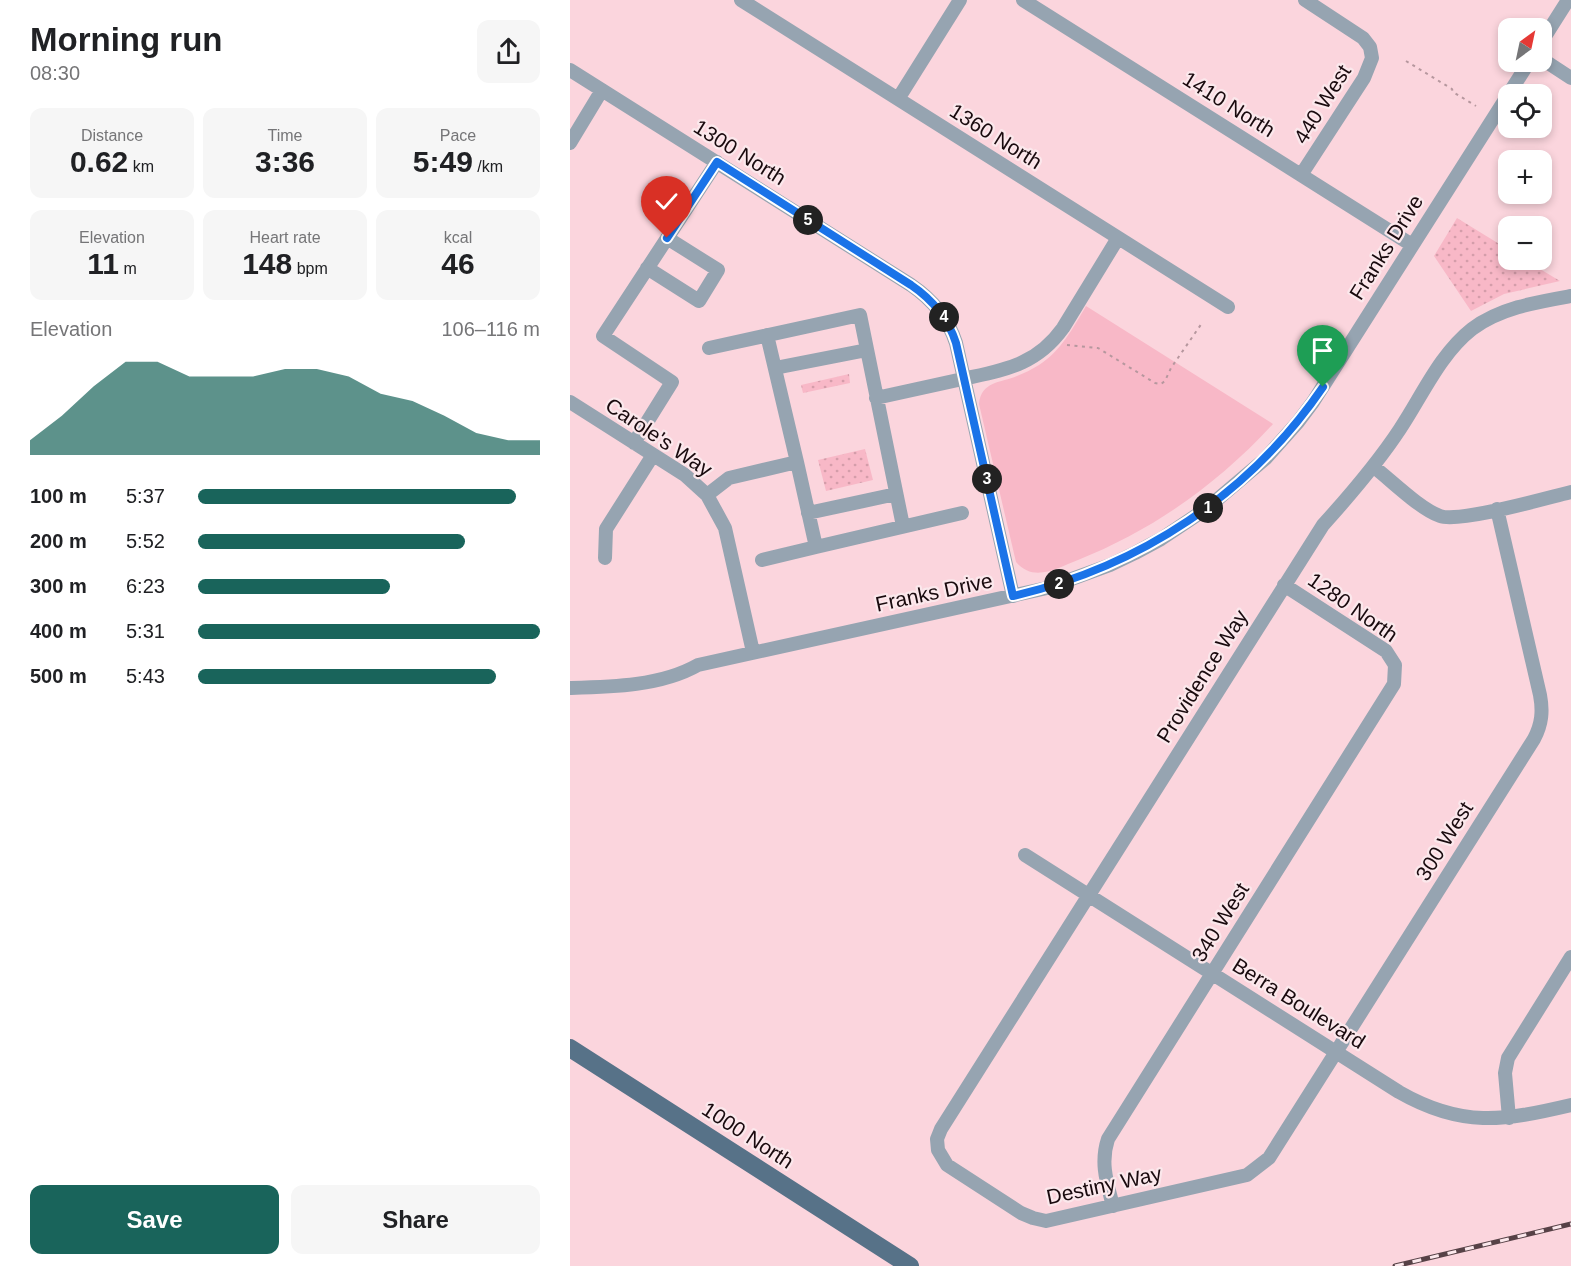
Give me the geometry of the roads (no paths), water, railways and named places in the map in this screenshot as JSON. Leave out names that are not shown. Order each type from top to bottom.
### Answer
[{"type":"main road","name":"1000 North","points":[[570,1048],[909,1264]]},
{"type":"street","name":"1360 North","points":[[741,0],[1228,307]]},
{"type":"street","points":[[898,99],[960,0]]},
{"type":"street","name":"1410 North","points":[[1023,0],[1412,245]]},
{"type":"street","name":"440 West","points":[[1301,175],[1368,70],[1372,53],[1371,47],[1363,38],[1305,0]]},
{"type":"street","points":[[1552,25],[1568,0]]},
{"type":"street","points":[[1552,66],[1571,78]]},
{"type":"street","name":"1300 North","points":[[570,70],[911,285],[943,315],[952,330],[965,378],[1013,596]]},
{"type":"street","name":"Franks Drive","points":[[570,688],[637,683],[683,673],[698,665],[753,652],[1047,588],[1110,565],[1191,520],[1247,476],[1282,441],[1313,402],[1523,72]]},
{"type":"street","points":[[570,143],[602,90]]},
{"type":"street","points":[[634,443],[672,382],[603,336],[717,162]]},
{"type":"street","points":[[647,268],[699,301],[718,270],[667,238]]},
{"type":"street","points":[[876,398],[1014,367],[1026,361],[1047,346],[1063,328],[1118,238]]},
{"type":"street","name":"Providence Way","points":[[938,1150],[941,1129],[1284,585],[1323,525],[1374,467],[1446,357],[1464,336],[1483,322],[1505,312],[1571,296]]},
{"type":"street","points":[[709,348],[860,315],[903,526]]},
{"type":"street","points":[[767,335],[816,547]]},
{"type":"street","points":[[775,368],[867,350]]},
{"type":"street","name":"Carole's Way","points":[[570,402],[685,475],[715,506],[725,528],[753,652]]},
{"type":"street","points":[[605,558],[606,529],[653,455]]},
{"type":"street","points":[[706,495],[729,478],[797,462]]},
{"type":"street","points":[[1374,467],[1438,516],[1457,518],[1571,492]]},
{"type":"street","points":[[808,513],[896,494]]},
{"type":"street","name":"300 West","points":[[1262,1164],[1274,1151],[1528,749],[1540,726],[1542,711],[1540,695],[1497,509]]},
{"type":"street","points":[[762,560],[962,513]]},
{"type":"street","name":"1280 North","points":[[1284,585],[1382,647],[1390,655],[1395,666]]},
{"type":"street","name":"340 West","points":[[1113,1206],[1104,1168],[1108,1139],[1391,690],[1395,678],[1395,666]]},
{"type":"street","name":"Berra Boulevard","points":[[1025,855],[1399,1092],[1430,1108],[1480,1119],[1509,1118],[1571,1105]]},
{"type":"street","points":[[1509,1118],[1505,1073],[1508,1058],[1571,958]]},
{"type":"street","name":"Destiny Way","points":[[938,1150],[946,1165],[1022,1213],[1034,1218],[1053,1220],[1246,1174],[1262,1164]]},
{"type":"railway","points":[[1395,1266],[1571,1224]]}]
